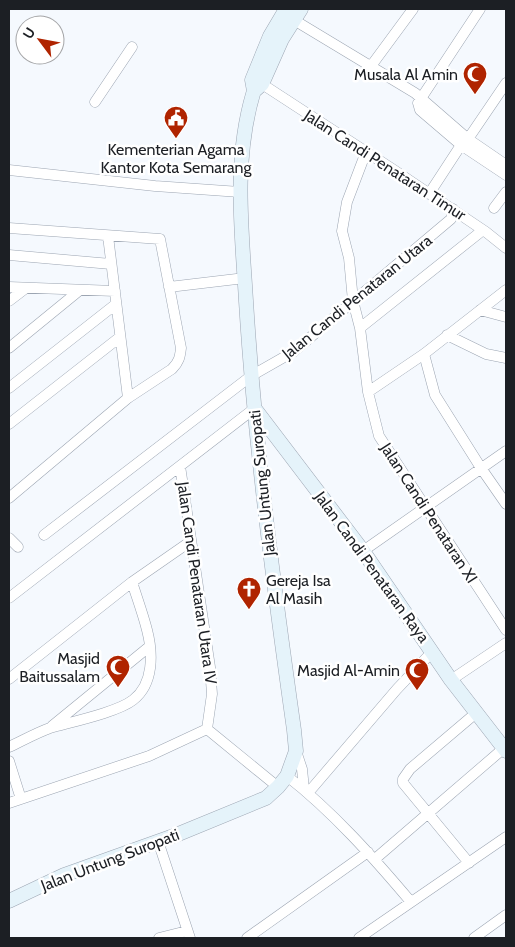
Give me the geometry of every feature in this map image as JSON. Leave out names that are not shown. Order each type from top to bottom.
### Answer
[{"type":"main road","name":"Jalan Untung Suropati","points":[[9,901],[64,875],[158,841],[266,798],[282,781],[296,751],[270,564],[251,376],[240,192],[246,120],[258,88],[294,12]]},
{"type":"main road","name":"Jalan Candi Penataran Raya","points":[[255,408],[363,551],[450,680],[505,750]]},
{"type":"street","points":[[371,66],[413,9]]},
{"type":"street","points":[[420,98],[480,9]]},
{"type":"street","points":[[294,12],[420,98],[465,142],[506,175]]},
{"type":"street","points":[[94,102],[132,47]]},
{"type":"street","points":[[429,194],[506,85]]},
{"type":"street","name":"Jalan Candi Penataran Timur","points":[[258,88],[366,152],[483,230],[506,248]]},
{"type":"street","points":[[465,142],[506,165]]},
{"type":"street","name":"Jalan Candi Penataran XI","points":[[366,152],[347,202],[342,230],[349,258],[353,301],[360,328],[368,392],[379,436],[506,630]]},
{"type":"street","points":[[9,170],[155,186],[240,192]]},
{"type":"street","points":[[494,208],[506,192]]},
{"type":"street","name":"Jalan Candi Penataran Utara","points":[[44,535],[251,376],[293,352],[452,219],[452,209]]},
{"type":"street","points":[[9,230],[160,239],[180,339],[180,356],[177,364],[172,369],[128,398],[9,498]]},
{"type":"street","points":[[360,328],[483,230]]},
{"type":"street","points":[[108,236],[128,398]]},
{"type":"street","points":[[9,255],[111,264]]},
{"type":"street","points":[[169,287],[245,278]]},
{"type":"street","points":[[9,287],[115,291]]},
{"type":"street","points":[[9,301],[26,288]]},
{"type":"street","points":[[9,348],[80,290]]},
{"type":"street","points":[[368,392],[424,354],[505,293]]},
{"type":"street","points":[[9,388],[116,304]]},
{"type":"street","points":[[480,310],[506,317]]},
{"type":"street","points":[[447,335],[486,354],[506,358]]},
{"type":"street","points":[[9,424],[120,337]]},
{"type":"street","points":[[424,354],[435,395],[506,504]]},
{"type":"street","points":[[9,598],[255,408]]},
{"type":"street","points":[[363,551],[506,452]]},
{"type":"street","name":"Jalan Candi Penataran Utara IV","points":[[180,466],[210,667],[212,694],[207,729]]},
{"type":"street","points":[[9,538],[18,547]]},
{"type":"street","points":[[9,679],[132,582],[191,542]]},
{"type":"street","points":[[9,748],[47,730],[120,707],[133,700],[140,693],[149,676],[150,646],[132,582]]},
{"type":"street","points":[[450,680],[506,643]]},
{"type":"street","points":[[47,730],[150,646]]},
{"type":"street","points":[[306,791],[432,652]]},
{"type":"street","points":[[468,864],[403,783],[403,779],[410,769],[476,713]]},
{"type":"street","points":[[9,803],[149,756],[207,729],[282,781],[306,791],[372,856],[411,902]]},
{"type":"street","points":[[247,938],[372,856],[428,814],[505,750]]},
{"type":"street","points":[[296,751],[306,791]]},
{"type":"street","points":[[9,762],[21,799]]},
{"type":"street","points":[[359,938],[506,837]]},
{"type":"street","points":[[158,841],[189,935],[159,938]]},
{"type":"street","points":[[474,938],[506,915]]},
{"type":"place","name":"Musala Al Amin","points":[[475,95]]},
{"type":"place","name":"Kementerian Agama Kantor Kota Semarang","points":[[176,139]]},
{"type":"place","name":"Gereja Isa Al Masih","points":[[249,610]]},
{"type":"place","name":"Masjid Baitussalam","points":[[118,688]]},
{"type":"place","name":"Masjid Al-Amin","points":[[417,691]]}]
